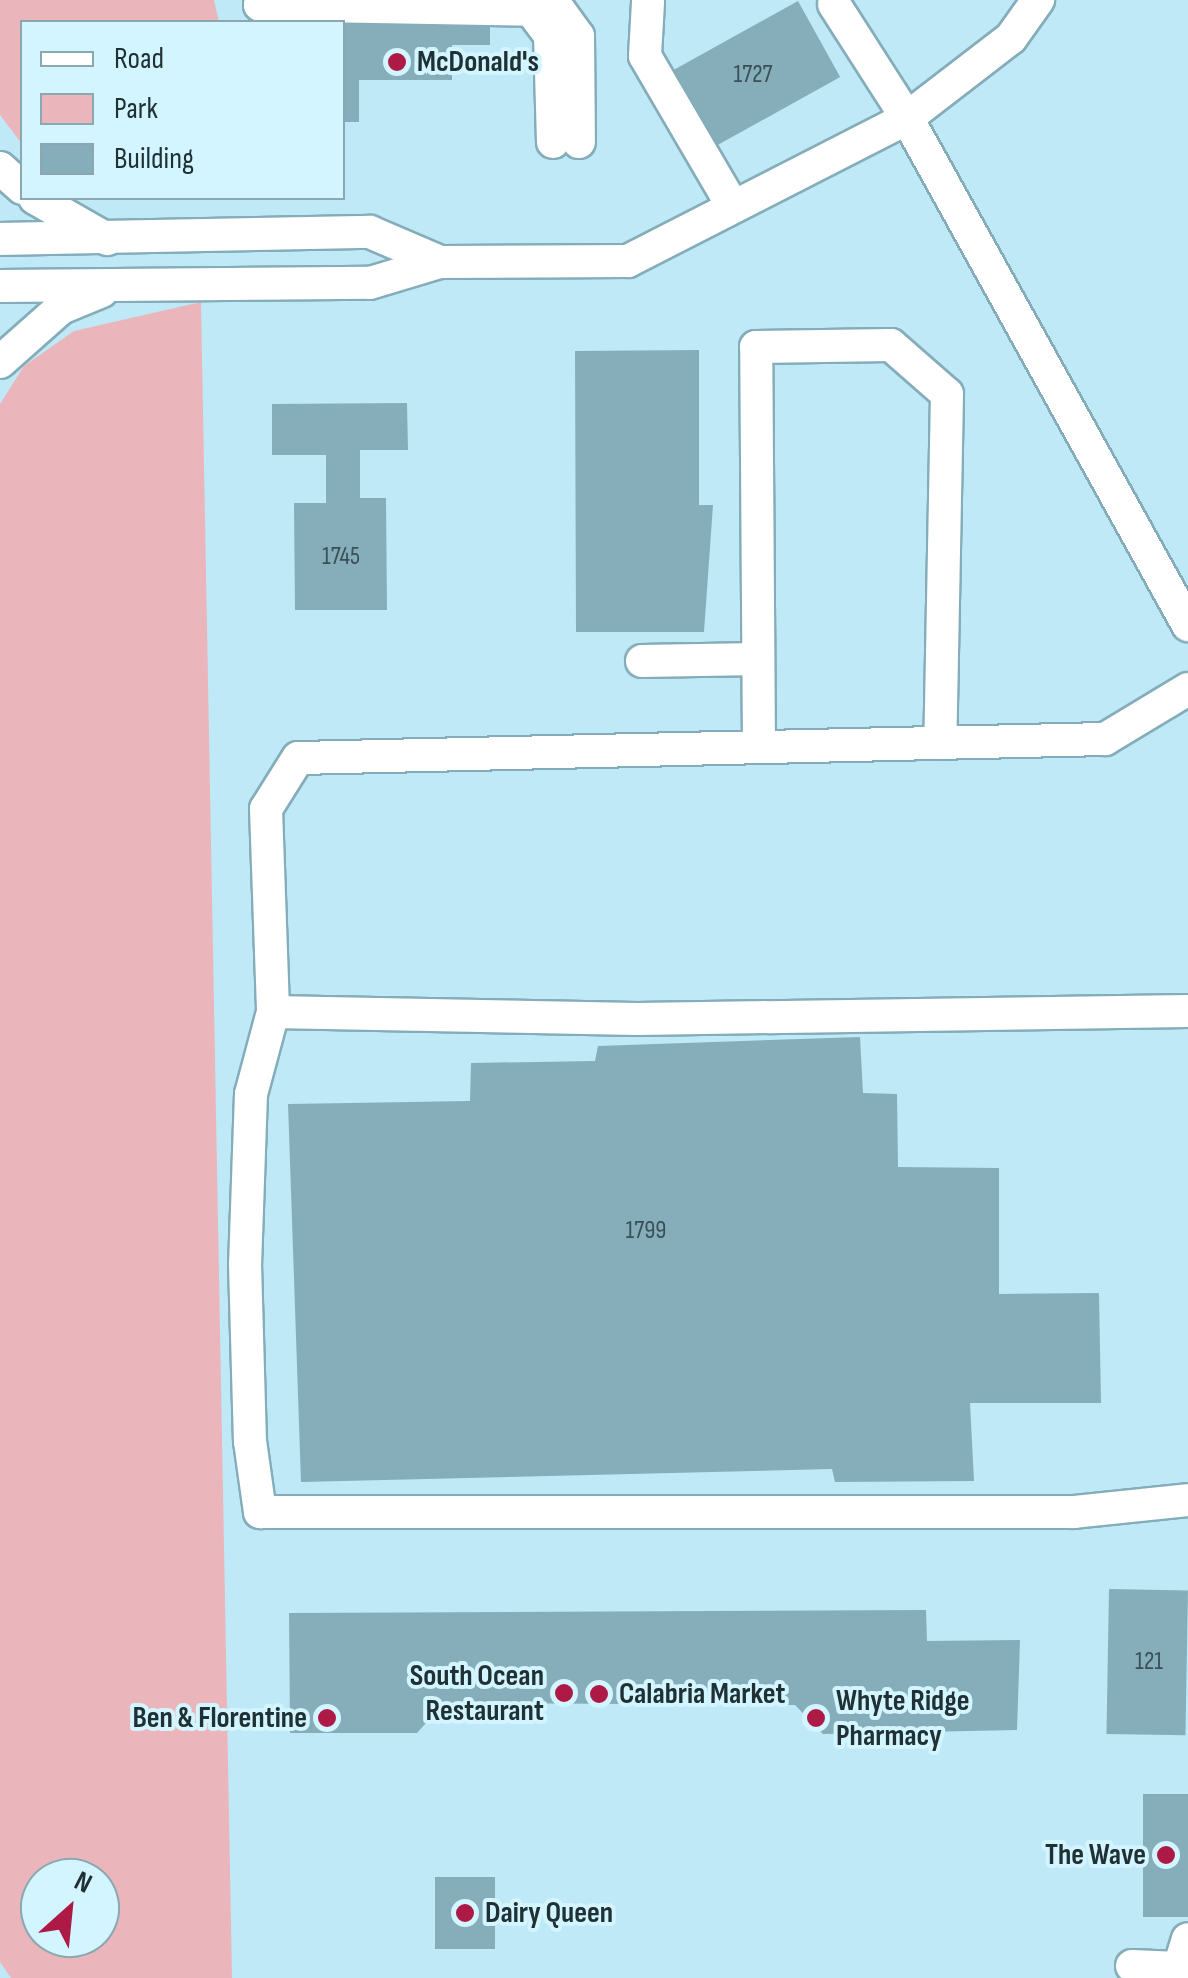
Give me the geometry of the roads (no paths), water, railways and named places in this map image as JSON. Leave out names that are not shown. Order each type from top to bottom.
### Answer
[{"type":"lane","points":[[0,286],[370,283],[440,262],[628,261],[908,118],[1011,38],[1038,0]]},
{"type":"lane","points":[[261,2],[528,6],[559,10],[578,36],[566,142]]},
{"type":"lane","points":[[648,2],[645,56],[732,205]]},
{"type":"lane","points":[[834,4],[908,118],[1188,625]]},
{"type":"lane","points":[[0,168],[20,186]]},
{"type":"lane","points":[[39,200],[111,241]]},
{"type":"lane","points":[[0,239],[111,241],[370,232],[440,262]]},
{"type":"lane","points":[[0,362],[61,308],[119,284]]},
{"type":"lane","points":[[759,747],[756,347],[891,345],[947,394],[940,743]]},
{"type":"lane","points":[[642,660],[758,659]]},
{"type":"lane","points":[[1188,689],[1105,739],[298,758],[266,808],[273,1012],[251,1094],[245,1264],[250,1441],[260,1512],[1055,1513],[1188,1500]]},
{"type":"lane","points":[[273,1012],[637,1019],[1188,1010]]},
{"type":"lane","points":[[1132,1966],[1183,1954]]},
{"type":"place","name":"McDonald's","points":[[397,62]]},
{"type":"place","name":"South Ocean Restaurant","points":[[564,1693]]},
{"type":"place","name":"Calabria Market","points":[[599,1694]]},
{"type":"place","name":"Ben & Florentine","points":[[327,1718]]},
{"type":"place","name":"Whyte Ridge Pharmacy","points":[[816,1718]]},
{"type":"place","name":"The Wave","points":[[1166,1855]]},
{"type":"place","name":"Dairy Queen","points":[[465,1913]]}]
